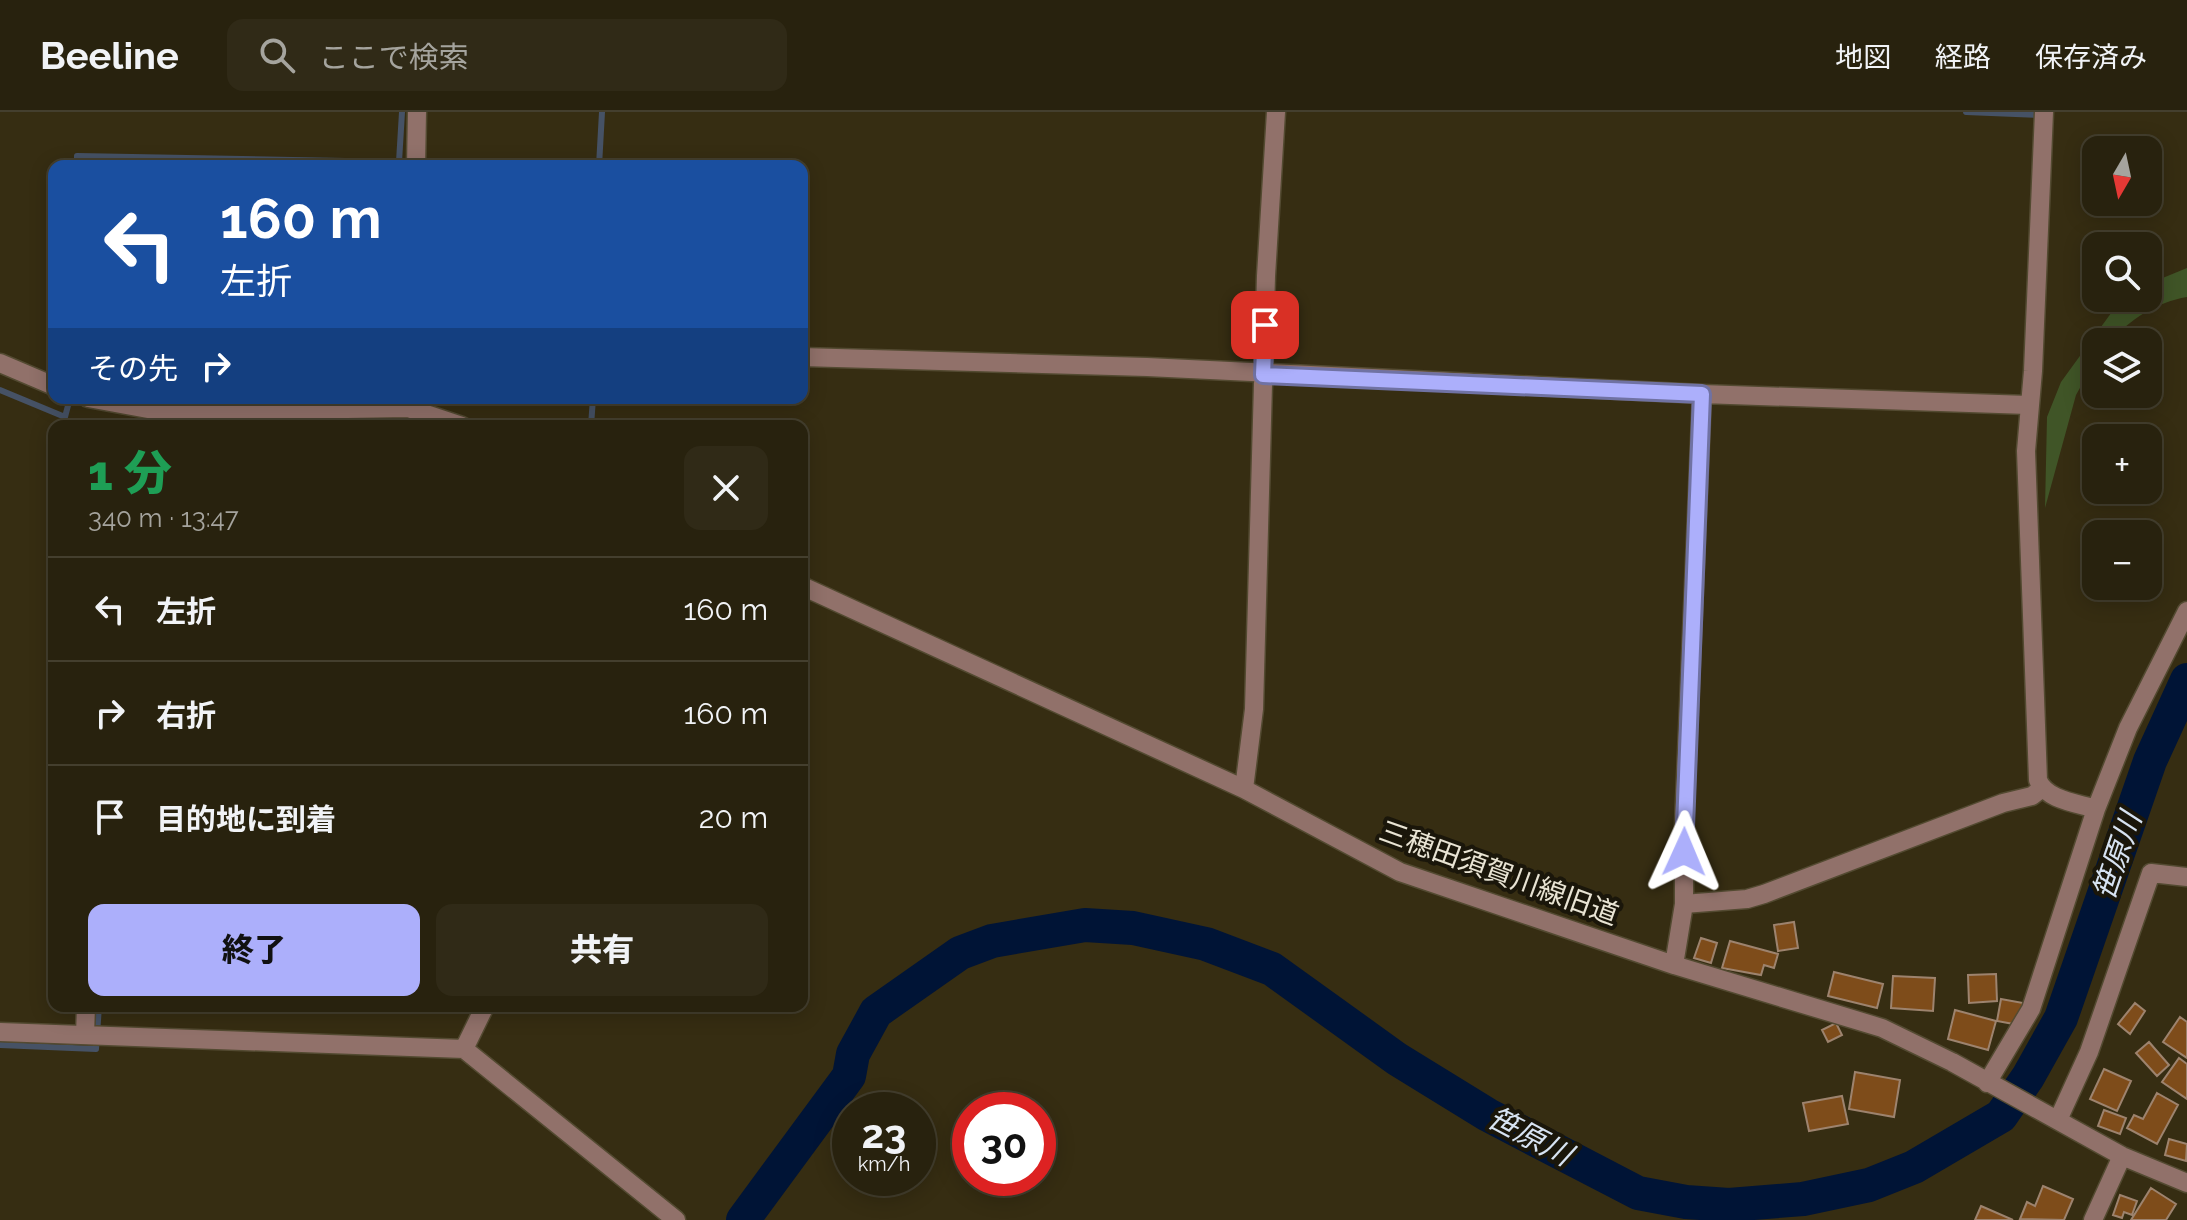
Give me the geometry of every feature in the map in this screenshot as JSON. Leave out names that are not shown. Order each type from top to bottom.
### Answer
[{"type":"street","points":[[416,160],[417,112]]},
{"type":"street","points":[[1244,789],[1254,709],[1263,375],[1276,112]]},
{"type":"street","points":[[2041,789],[2038,780],[2032,634],[2028,405],[2033,371],[2044,112]]},
{"type":"street","points":[[808,357],[973,365],[1147,367],[1702,394],[2028,405]]},
{"type":"street","points":[[0,363],[48,383]]},
{"type":"street","points":[[1674,965],[1684,904],[1684,826],[1702,394]]},
{"type":"street","points":[[110,404],[164,419],[393,404]]},
{"type":"street","points":[[410,404],[448,420]]},
{"type":"street","name":"三穂田須賀川線旧道","points":[[808,589],[1244,789],[1400,872],[1674,965],[1882,1028],[2054,1117],[2122,1156],[2187,1183]]},
{"type":"street","points":[[1987,1083],[2031,1009],[2096,809],[2128,728],[2187,611]]},
{"type":"street","points":[[1684,904],[1747,899],[1764,894],[2003,803],[2032,796],[2041,789]]},
{"type":"street","points":[[2041,789],[2096,809]]},
{"type":"street","points":[[2054,1117],[2089,1052],[2151,873],[2187,877]]},
{"type":"street","points":[[85,1035],[86,1012]]},
{"type":"street","points":[[464,1049],[482,1012]]},
{"type":"street","points":[[0,1032],[464,1049],[676,1220]]},
{"type":"street","points":[[2093,1220],[2122,1156]]},
{"type":"green space","points":[[2187,268],[2187,297],[2162,304],[2162,278]]},
{"type":"green space","points":[[2112,312],[2147,312],[2124,328],[2100,328]]},
{"type":"green space","points":[[2082,353],[2082,384],[2076,395],[2045,508],[2047,417],[2061,382]]},
{"type":"building","points":[[1794,922],[1798,948],[1778,951],[1774,925]]},
{"type":"building","points":[[1701,938],[1717,943],[1711,963],[1694,958]]},
{"type":"building","points":[[1730,941],[1778,954],[1774,968],[1764,965],[1761,975],[1722,968]]},
{"type":"building","points":[[1834,972],[1883,984],[1877,1008],[1828,996]]},
{"type":"building","points":[[1996,974],[1997,1001],[1969,1003],[1968,975]]},
{"type":"building","points":[[1893,976],[1935,978],[1933,1011],[1891,1008]]},
{"type":"building","points":[[2001,999],[2023,1003],[2019,1025],[1997,1021]]},
{"type":"building","points":[[2135,1003],[2145,1011],[2130,1034],[2118,1024]]},
{"type":"building","points":[[1955,1010],[1996,1021],[1988,1050],[1948,1039]]},
{"type":"building","points":[[2180,1017],[2187,1022],[2187,1058],[2163,1042]]},
{"type":"building","points":[[1836,1023],[1842,1035],[1828,1042],[1822,1030]]},
{"type":"building","points":[[2149,1042],[2169,1065],[2157,1076],[2136,1053]]},
{"type":"building","points":[[2179,1058],[2187,1064],[2187,1099],[2162,1082]]},
{"type":"building","points":[[2104,1069],[2131,1081],[2117,1111],[2090,1099]]},
{"type":"building","points":[[1855,1072],[1900,1080],[1894,1117],[1849,1109]]},
{"type":"building","points":[[2157,1093],[2178,1105],[2157,1144],[2127,1128],[2134,1115],[2143,1119]]},
{"type":"building","points":[[1842,1096],[1848,1124],[1809,1131],[1803,1103]]},
{"type":"building","points":[[2104,1110],[2126,1118],[2120,1134],[2098,1126]]},
{"type":"building","points":[[2169,1139],[2187,1144],[2186,1161],[2165,1155]]},
{"type":"building","points":[[2043,1186],[2073,1199],[2064,1220],[2020,1219],[2027,1202],[2035,1206]]},
{"type":"building","points":[[2151,1188],[2176,1204],[2166,1220],[2131,1220]]},
{"type":"building","points":[[2120,1195],[2137,1201],[2132,1215],[2124,1212],[2122,1218],[2113,1215]]},
{"type":"building","points":[[1981,1206],[2013,1220],[1975,1220]]},
{"type":"waterway","points":[[399,160],[402,112]]},
{"type":"waterway","points":[[599,160],[602,112]]},
{"type":"waterway","points":[[1966,112],[2040,115]]},
{"type":"waterway","points":[[77,160],[77,156],[292,160]]},
{"type":"waterway","points":[[0,390],[65,417],[68,404]]},
{"type":"waterway","points":[[591,420],[593,404]]},
{"type":"waterway","name":"笹原川","points":[[743,1220],[849,1076],[853,1054],[876,1012],[960,953],[992,941],[1085,925],[1133,928],[1206,944],[1272,969],[1397,1059],[1488,1115],[1638,1193],[1686,1202],[1729,1205],[1803,1199],[1869,1185],[1914,1167],[2001,1116],[2028,1077],[2061,1018],[2150,761],[2187,680]]},
{"type":"waterway","points":[[0,1045],[96,1049],[99,1012]]},
{"type":"route","points":[[1265,325],[1263,375],[1508,383],[1702,394],[1684,852]]}]
